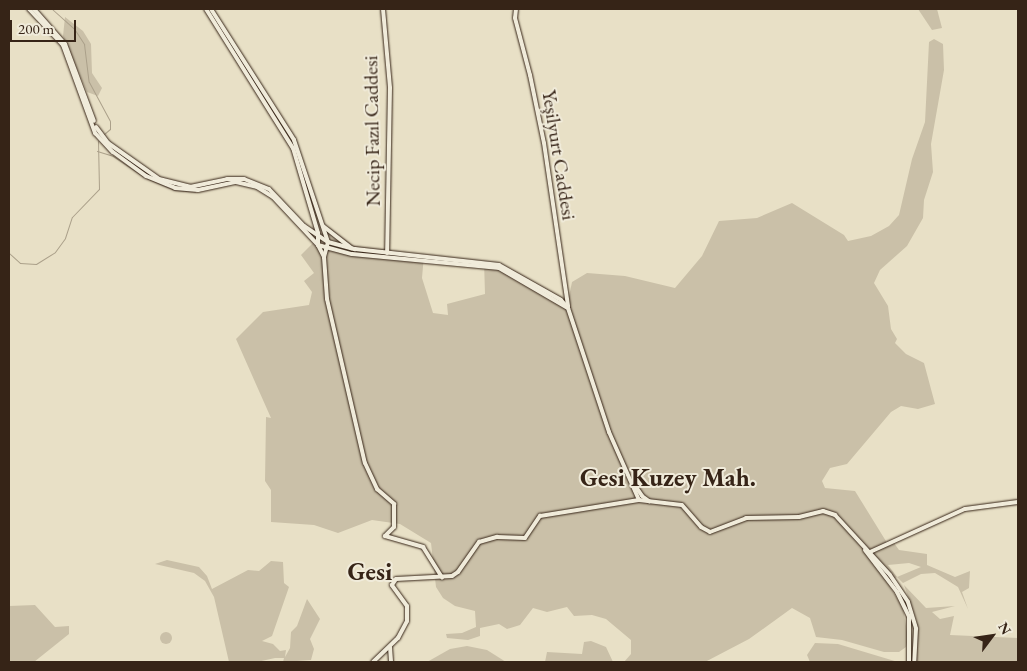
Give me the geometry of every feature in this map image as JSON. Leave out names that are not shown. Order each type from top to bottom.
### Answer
[{"type":"street","points":[[29,9],[63,45],[95,133],[113,152],[146,176],[175,188],[198,190],[236,182],[257,187],[273,197],[318,245],[324,257],[327,299],[365,463],[377,489],[394,504],[394,527],[385,536],[423,547],[442,578]]},
{"type":"street","points":[[34,9],[66,44],[97,130],[112,146],[148,173],[176,185],[190,187],[227,179],[259,183],[275,194],[304,226],[318,238],[355,250],[499,265],[561,300],[568,308]]},
{"type":"street","points":[[206,9],[286,134],[314,219],[318,245]]},
{"type":"street","points":[[211,9],[294,140],[328,242],[324,257]]},
{"type":"street","name":"Necip Fazıl Caddesi","points":[[383,9],[390,88],[386,253]]},
{"type":"street","name":"Yeşilyurt Caddesi","points":[[516,9],[516,21],[525,51],[544,143],[568,308],[609,432],[628,477]]},
{"type":"street","points":[[304,226],[310,226],[314,219]]},
{"type":"street","points":[[320,220],[332,235],[355,250]]},
{"type":"street","points":[[318,245],[327,249],[498,268],[568,308]]},
{"type":"street","points":[[628,477],[636,494],[652,502],[682,505],[700,527],[710,532],[746,518],[800,517],[829,512],[870,552],[890,575],[911,608],[916,629],[914,662]]},
{"type":"street","points":[[628,477],[641,497]]},
{"type":"street","points":[[623,502],[636,494]]},
{"type":"street","points":[[373,662],[390,647],[404,630],[408,612],[392,587],[394,581],[442,578],[458,572],[479,542],[486,539],[524,538],[540,516],[623,502],[641,497]]},
{"type":"street","points":[[870,552],[965,509],[1018,502]]},
{"type":"street","points":[[860,542],[897,592],[910,617],[909,662]]},
{"type":"street","points":[[390,647],[392,662]]},
{"type":"shaded area","points":[[918,9],[937,9],[942,28],[932,30]]},
{"type":"shaded area","points":[[65,17],[83,31],[91,44],[92,73],[102,88],[98,96],[87,92],[63,36]]},
{"type":"shaded area","points":[[934,39],[943,44],[944,70],[931,144],[933,172],[924,200],[923,218],[907,246],[880,270],[874,283],[888,306],[891,329],[897,339],[895,343],[906,354],[924,363],[935,404],[918,409],[901,406],[891,412],[847,464],[830,468],[822,481],[825,488],[855,491],[889,546],[894,543],[899,550],[927,554],[927,565],[955,577],[970,571],[969,588],[962,592],[968,609],[958,587],[935,573],[921,574],[903,583],[897,577],[887,582],[903,608],[908,638],[906,647],[899,652],[884,652],[842,640],[816,637],[810,618],[792,608],[749,639],[705,662],[624,662],[631,654],[631,640],[606,619],[592,615],[574,616],[567,607],[547,612],[533,608],[520,625],[507,629],[499,624],[480,628],[480,636],[468,640],[447,638],[446,634],[462,633],[476,627],[475,611],[455,606],[443,598],[436,587],[431,543],[400,524],[372,520],[338,533],[314,525],[271,522],[271,490],[265,481],[266,417],[271,418],[236,339],[263,312],[309,305],[312,292],[304,281],[314,273],[301,255],[329,227],[354,246],[424,255],[422,278],[433,313],[448,315],[447,304],[485,294],[484,261],[513,270],[568,301],[572,282],[587,273],[625,276],[675,288],[702,256],[719,221],[757,218],[792,203],[844,235],[848,241],[871,236],[889,226],[899,215],[912,159],[925,122],[929,42]],"holes":[[[909,563],[921,567],[897,577],[888,565]]]},
{"type":"shaded area","points":[[167,560],[199,567],[207,576],[212,589],[248,570],[259,571],[271,561],[283,562],[284,583],[289,587],[272,636],[262,641],[273,644],[280,651],[286,650],[285,657],[290,648],[291,632],[297,626],[307,599],[320,619],[310,639],[314,649],[311,660],[283,662],[284,658],[275,658],[257,662],[229,662],[214,597],[205,581],[194,573],[155,564]]},
{"type":"shaded area","points":[[904,585],[926,608],[955,606],[932,612],[940,619],[954,616],[950,635],[1018,638],[1018,662],[915,662],[917,622]]},
{"type":"shaded area","points":[[35,605],[55,627],[69,626],[69,634],[34,662],[9,662],[9,606]]},
{"type":"shaded area","points":[[164,632],[168,632],[172,638],[168,644],[164,644],[160,640],[160,636]]},
{"type":"shaded area","points":[[591,641],[606,647],[613,662],[545,662],[547,652],[582,654],[584,642]]},
{"type":"shaded area","points":[[815,643],[838,644],[898,662],[810,662],[807,655]]},
{"type":"shaded area","points":[[467,646],[487,650],[506,662],[427,662],[450,649]]},
{"type":"waterway","points":[[52,9],[75,30],[84,44],[89,82],[110,121],[110,129],[104,134]]},
{"type":"waterway","points":[[9,253],[20,263],[36,264],[55,252],[65,238],[72,217],[99,189],[98,141]]},
{"type":"waterway","points":[[97,151],[113,156],[143,176]]},
{"type":"waterway","points":[[146,178],[174,190],[195,192]]},
{"type":"district","name":"Gesi Kuzey Mah.","points":[[668,477]]},
{"type":"district","name":"Gesi","points":[[370,571]]}]
